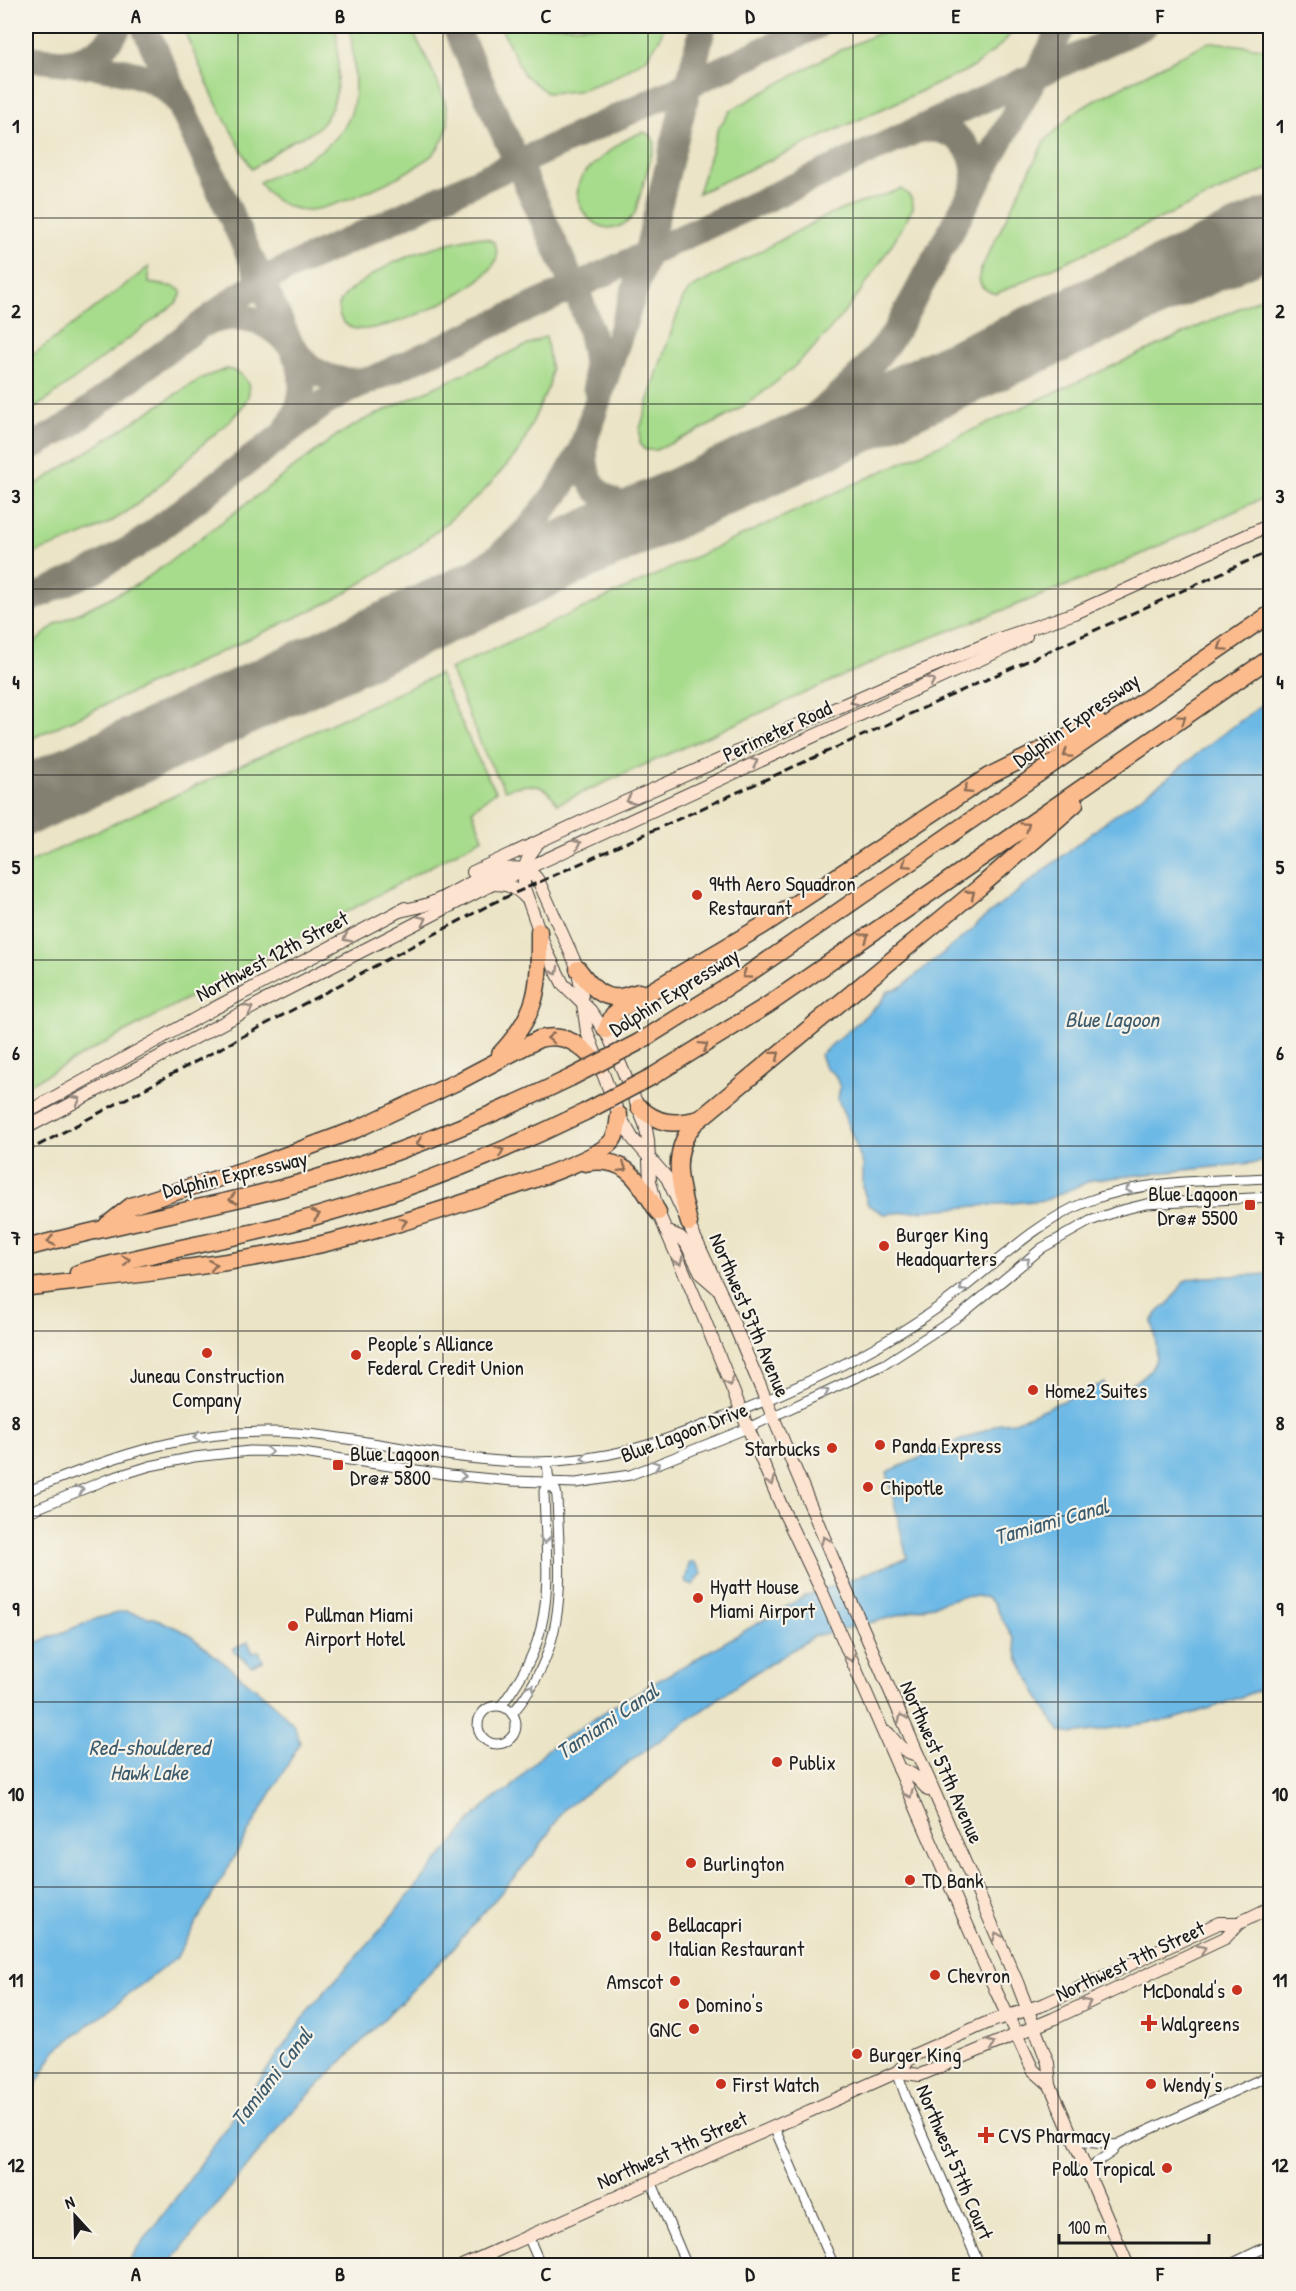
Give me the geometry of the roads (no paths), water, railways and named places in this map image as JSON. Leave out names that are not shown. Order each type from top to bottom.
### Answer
[{"type":"highway","name":"Dolphin Expressway","points":[[26,1248],[104,1227],[281,1188],[370,1161],[459,1129],[570,1078],[639,1042],[748,974],[1270,614]]},
{"type":"highway","points":[[28,1287],[112,1263],[277,1226],[359,1203],[467,1165],[585,1112],[653,1076],[768,1005],[1270,658]]},
{"type":"highway","points":[[606,1030],[613,1015],[619,1010],[762,926],[989,777],[1149,696]]},
{"type":"highway","points":[[689,1223],[680,1185],[678,1155],[684,1138],[699,1119],[980,887],[1134,752]]},
{"type":"highway","points":[[489,1065],[518,1033],[533,1006],[539,980],[538,931]]},
{"type":"highway","points":[[578,969],[591,987],[606,996],[624,997],[635,992],[654,990]]},
{"type":"highway","points":[[104,1227],[131,1206],[233,1174],[357,1129],[530,1043],[553,1037],[576,1043],[584,1048],[599,1066]]},
{"type":"highway","points":[[639,1107],[652,1117],[669,1124],[682,1124],[699,1119]]},
{"type":"highway","points":[[28,1287],[205,1266],[304,1248],[418,1218],[570,1166],[602,1150],[615,1137],[619,1115]]},
{"type":"highway","points":[[570,1166],[607,1161],[624,1167],[637,1179],[658,1212]]},
{"type":"main road","name":"Perimeter Road","points":[[524,869],[1006,647],[1045,625],[1270,525]]},
{"type":"main road","name":"Perimeter Road","points":[[541,840],[895,682],[999,639],[1045,625]]},
{"type":"main road","points":[[524,869],[529,856],[541,840]]},
{"type":"main road","name":"Northwest 12th Street","points":[[26,1113],[213,1009],[494,861],[541,840]]},
{"type":"main road","points":[[399,911],[431,903],[491,873],[524,869],[535,874],[578,969],[583,1002]]},
{"type":"main road","name":"Northwest 12th Street","points":[[26,1128],[266,1000],[524,869]]},
{"type":"main road","name":"Northwest 57th Avenue","points":[[524,869],[526,898],[558,977],[606,1030],[639,1107],[647,1131],[651,1181],[658,1212],[784,1512],[823,1594],[1007,2016],[1033,2070],[1050,2085]]},
{"type":"main road","points":[[493,884],[505,884],[516,888],[526,898]]},
{"type":"main road","name":"Northwest 57th Avenue","points":[[583,1002],[587,1032],[619,1115],[633,1139],[667,1178],[720,1291],[1027,2009],[1048,2063],[1050,2085]]},
{"type":"main road","points":[[666,1231],[680,1237],[686,1243],[702,1275],[720,1291]]},
{"type":"main road","points":[[878,1721],[899,1747],[908,1753],[918,1755]]},
{"type":"main road","points":[[899,1769],[916,1776],[937,1800]]},
{"type":"main road","name":"Northwest 7th Street","points":[[897,2072],[920,2075],[1034,2027],[1225,1938],[1239,1923],[1270,1908]]},
{"type":"main road","name":"Northwest 7th Street","points":[[462,2265],[897,2072],[914,2055],[1056,1998],[1219,1923],[1239,1923]]},
{"type":"main road","points":[[1050,2085],[1128,2265]]},
{"type":"street","name":"Blue Lagoon Drive","points":[[26,1492],[109,1459],[166,1442],[236,1433],[297,1433],[471,1459],[502,1461],[547,1462],[597,1457],[650,1445],[766,1401],[838,1368],[916,1322],[971,1283],[1029,1234],[1060,1215],[1088,1202],[1123,1191],[1180,1183],[1270,1178]]},
{"type":"street","points":[[1179,1202],[1180,1183]]},
{"type":"street","name":"Blue Lagoon Drive","points":[[26,1512],[108,1479],[165,1462],[227,1453],[296,1452],[450,1475],[549,1483],[594,1482],[630,1475],[748,1428],[885,1364],[977,1303],[1042,1248],[1076,1228],[1126,1208],[1179,1202],[1270,1197]]},
{"type":"street","points":[[296,1452],[297,1433]]},
{"type":"street","points":[[512,1714],[525,1698],[541,1670],[560,1603],[557,1497],[556,1491],[549,1483],[547,1462]]},
{"type":"street","points":[[501,1706],[529,1662],[542,1624],[546,1585],[544,1491],[549,1483]]},
{"type":"street","points":[[501,1706],[512,1714],[516,1725],[512,1737],[501,1743],[489,1742],[481,1734],[479,1720],[488,1708],[501,1706]]},
{"type":"street","name":"Northwest 57th Court","points":[[897,2072],[980,2265]]},
{"type":"street","points":[[1074,2141],[1116,2145],[1270,2075]]},
{"type":"street","points":[[774,2127],[834,2265]]},
{"type":"street","points":[[1089,2175],[1097,2162],[1112,2152],[1116,2145]]},
{"type":"street","points":[[651,2181],[687,2265]]},
{"type":"street","points":[[528,2236],[541,2265]]},
{"type":"street","points":[[1227,2265],[1270,2245]]},
{"type":"water","name":"Blue Lagoon","points":[[1270,699],[1270,1161],[1092,1180],[1046,1200],[884,1214],[868,1205],[863,1188],[863,1164],[838,1099],[840,1087],[835,1075],[825,1067],[820,1055],[880,1003],[888,991],[901,987],[1108,820],[1165,780]]},
{"type":"water","name":"Tamiami Canal","points":[[1270,1274],[1270,1686],[1174,1719],[1073,1734],[1061,1732],[1047,1712],[1019,1660],[1013,1638],[994,1604],[988,1598],[960,1597],[893,1617],[815,1636],[750,1676],[564,1809],[536,1852],[447,1955],[288,2116],[168,2265],[125,2266],[190,2179],[312,2006],[375,1936],[474,1817],[495,1797],[508,1791],[545,1751],[614,1706],[805,1596],[907,1558],[887,1472],[1001,1423],[1014,1422],[1104,1383],[1108,1392],[1119,1393],[1132,1387],[1131,1384],[1149,1372],[1156,1358],[1152,1322],[1159,1310],[1168,1305],[1184,1282],[1205,1277]]},
{"type":"water","points":[[692,1562],[702,1573],[693,1585],[685,1581],[689,1564]]},
{"type":"water","name":"Red-shouldered Hawk Lake","points":[[125,1611],[157,1619],[187,1633],[272,1702],[294,1725],[300,1743],[176,1958],[56,2050],[26,2101],[26,1647],[98,1618]]},
{"type":"water","points":[[248,1642],[253,1653],[259,1651],[263,1661],[252,1666],[233,1649]]},
{"type":"railway","points":[[26,1152],[493,903],[1270,551]]},
{"type":"place","name":"94th Aero Squadron Restaurant","points":[[697,895]]},
{"type":"place","name":"Blue Lagoon Dr@# 5500","points":[[1250,1205]]},
{"type":"place","name":"Burger King Headquarters","points":[[884,1246]]},
{"type":"place","name":"Juneau Construction Company","points":[[207,1353]]},
{"type":"place","name":"People’s Alliance Federal Credit Union","points":[[356,1355]]},
{"type":"place","name":"Home2 Suites","points":[[1033,1390]]},
{"type":"place","name":"Panda Express","points":[[880,1445]]},
{"type":"place","name":"Starbucks","points":[[832,1448]]},
{"type":"place","name":"Blue Lagoon Dr@# 5800","points":[[338,1465]]},
{"type":"place","name":"Chipotle","points":[[868,1487]]},
{"type":"place","name":"Hyatt House Miami Airport","points":[[698,1598]]},
{"type":"place","name":"Pullman Miami Airport Hotel","points":[[293,1626]]},
{"type":"place","name":"Publix","points":[[777,1762]]},
{"type":"place","name":"Burlington","points":[[691,1863]]},
{"type":"place","name":"TD Bank","points":[[910,1880]]},
{"type":"place","name":"Bellacapri Italian Restaurant","points":[[656,1936]]},
{"type":"place","name":"Chevron","points":[[935,1975]]},
{"type":"place","name":"Amscot","points":[[675,1981]]},
{"type":"place","name":"McDonald's","points":[[1237,1990]]},
{"type":"place","name":"Domino's","points":[[684,2004]]},
{"type":"place","name":"Walgreens","points":[[1149,2023]]},
{"type":"place","name":"GNC","points":[[694,2029]]},
{"type":"place","name":"Burger King","points":[[857,2054]]},
{"type":"place","name":"First Watch","points":[[721,2084]]},
{"type":"place","name":"Wendy's","points":[[1151,2084]]},
{"type":"place","name":"CVS Pharmacy","points":[[986,2135]]},
{"type":"place","name":"Pollo Tropical","points":[[1167,2168]]}]
